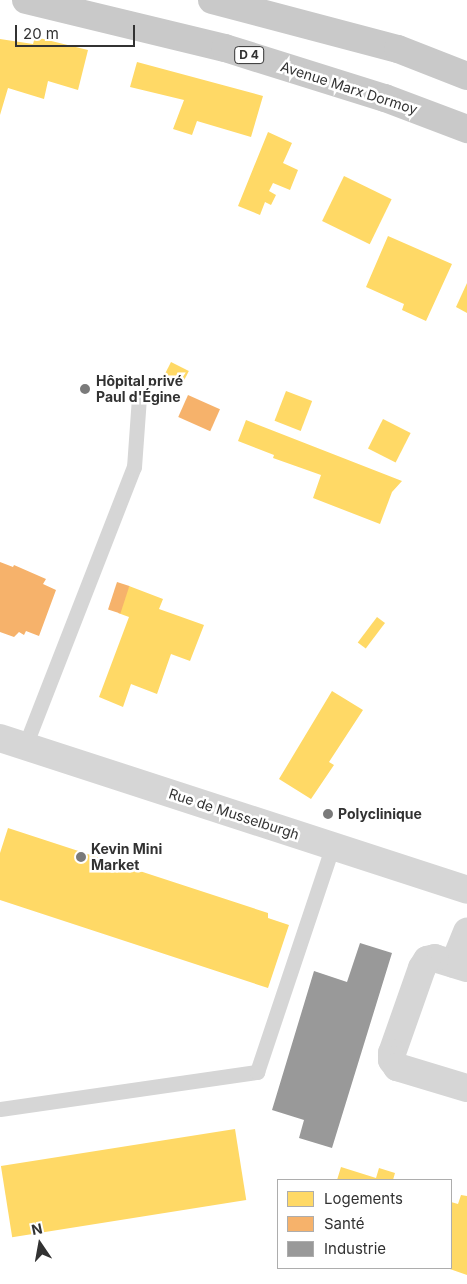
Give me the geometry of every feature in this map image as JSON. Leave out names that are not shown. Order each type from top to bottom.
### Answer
[{"type":"main road","name":"Avenue Marx Dormoy","points":[[26,0],[225,48],[386,98],[467,129]]},
{"type":"main road","points":[[212,0],[398,49],[467,76]]},
{"type":"street","name":"Rue de Musselburgh","points":[[13,742],[467,890]]},
{"type":"street","points":[[467,931],[461,966],[435,958],[427,960],[422,968],[392,1053],[392,1060],[397,1066],[467,1088]]},
{"type":"lane","points":[[13,742],[134,468],[139,398]]},
{"type":"lane","points":[[0,1109],[257,1072],[333,845]]},
{"type":"building: Logements","points":[[35,37],[88,50],[78,90],[48,81],[44,99],[8,88],[0,115],[0,39],[33,44]]},
{"type":"building: Logements","points":[[137,62],[263,96],[251,137],[197,121],[192,135],[173,129],[184,100],[130,87]]},
{"type":"building: Logements","points":[[268,132],[292,143],[283,163],[298,170],[290,190],[273,183],[269,191],[276,195],[271,205],[265,202],[260,215],[238,206]]},
{"type":"building: Logements","points":[[344,176],[392,199],[370,244],[322,221]]},
{"type":"building: Logements","points":[[388,236],[452,264],[426,321],[402,310],[404,304],[366,287]]},
{"type":"building: Logements","points":[[467,283],[467,313],[456,307]]},
{"type":"building: Logements","points":[[171,362],[189,371],[181,386],[163,377]]},
{"type":"building: Logements","points":[[286,391],[312,401],[301,431],[275,421]]},
{"type":"building: Logements","points":[[383,419],[411,433],[396,462],[368,448]]},
{"type":"building: Logements","points":[[246,420],[402,481],[392,492],[380,524],[313,498],[321,475],[273,458],[274,455],[238,441]]},
{"type":"building: Logements","points":[[129,586],[163,599],[159,609],[204,625],[190,661],[171,654],[157,694],[131,684],[123,707],[99,697],[129,617],[118,613]]},
{"type":"building: Logements","points":[[377,617],[385,623],[366,649],[358,643]]},
{"type":"building: Logements","points":[[332,691],[363,710],[329,762],[334,765],[311,799],[279,779]]},
{"type":"building: Logements","points":[[8,828],[268,913],[268,918],[289,925],[268,988],[0,900],[0,853]]},
{"type":"building: Logements","points":[[235,1129],[246,1200],[12,1237],[1,1166]]},
{"type":"building: Logements","points":[[341,1167],[376,1178],[379,1168],[395,1173],[393,1179],[337,1179]]},
{"type":"building: Logements","points":[[461,1195],[467,1196],[467,1275],[450,1269],[452,1269],[452,1202],[458,1204]]},
{"type":"building: Santé","points":[[188,395],[220,409],[210,431],[178,417]]},
{"type":"building: Santé","points":[[0,562],[13,567],[14,565],[46,579],[43,584],[56,590],[39,636],[26,631],[24,635],[19,632],[14,637],[0,632]]},
{"type":"building: Santé","points":[[117,582],[129,586],[120,614],[108,610]]},
{"type":"building: Industrie","points":[[360,943],[392,953],[332,1148],[299,1138],[304,1120],[272,1110],[314,971],[347,982]]},
{"type":"place","name":"Hôpital privé Paul d'Égine","points":[[85,389]]},
{"type":"place","name":"Polyclinique","points":[[328,814]]},
{"type":"place","name":"Kevin Mini Market","points":[[81,857]]}]
